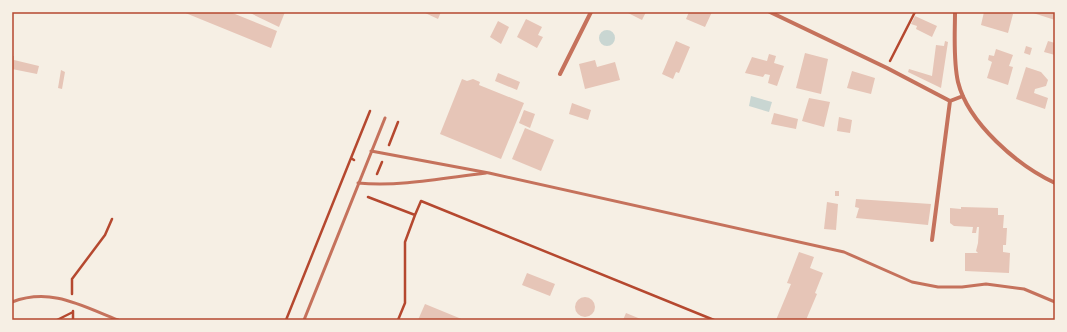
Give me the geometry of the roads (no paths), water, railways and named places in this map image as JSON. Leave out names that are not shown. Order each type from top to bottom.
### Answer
[{"type":"street","points":[[560,74],[591,12]]},
{"type":"street","points":[[770,12],[887,68],[950,101],[963,96]]},
{"type":"street","points":[[955,12],[956,67],[958,82],[963,96],[972,111],[1001,147],[1036,174],[1055,183]]},
{"type":"street","points":[[932,240],[950,101]]},
{"type":"lane","points":[[304,320],[385,118]]},
{"type":"lane","points":[[371,151],[489,173],[844,252],[912,282],[938,287],[962,287],[986,284],[1024,289],[1055,302]]},
{"type":"lane","points":[[358,184],[373,185],[409,182],[489,173]]},
{"type":"lane","points":[[12,302],[29,296],[51,296],[71,301],[118,320]]}]
